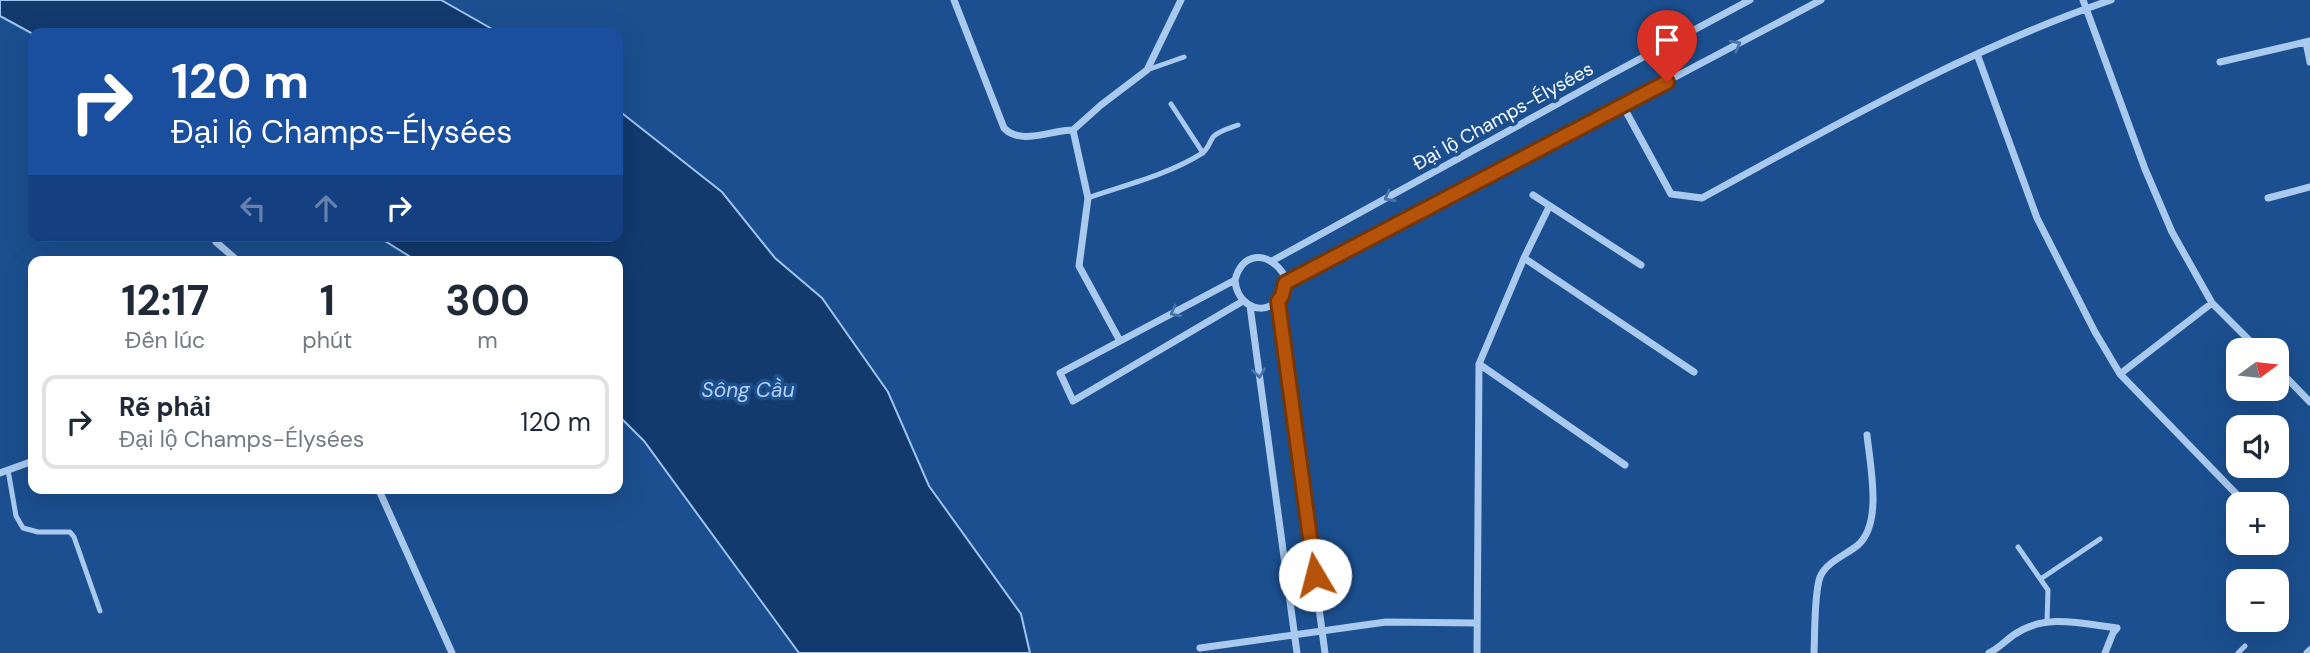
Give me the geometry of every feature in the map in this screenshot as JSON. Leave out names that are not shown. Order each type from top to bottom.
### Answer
[{"type":"street","points":[[954,0],[1004,128],[1011,135],[1020,138],[1073,130],[1147,70],[1181,0]]},
{"type":"street","name":"Đại lộ Champs-Élysées","points":[[1247,304],[1073,401],[1059,373],[1235,280],[1237,272],[1248,261],[1265,258],[1272,261],[1750,0]]},
{"type":"street","points":[[1285,283],[1821,0]]},
{"type":"street","points":[[2082,0],[2155,194],[2172,232],[2213,303],[2247,338]]},
{"type":"street","points":[[1622,106],[1671,194],[1702,198],[1895,93],[1977,54],[2111,0]]},
{"type":"street","points":[[2220,62],[2308,42],[2310,62]]},
{"type":"street","points":[[1977,54],[2037,218],[2095,332],[2120,374],[2234,492]]},
{"type":"street","points":[[1073,130],[1088,198],[1079,267],[1120,341]]},
{"type":"street","points":[[2268,198],[2310,187]]},
{"type":"street","points":[[1533,195],[1641,265]]},
{"type":"street","points":[[1477,653],[1479,364],[1549,207]]},
{"type":"street","points":[[216,242],[232,256]]},
{"type":"street","points":[[1524,258],[1694,372]]},
{"type":"street","points":[[1235,280],[1238,295],[1247,304],[1264,307],[1278,301],[1285,283],[1282,270],[1272,261]]},
{"type":"street","points":[[1278,301],[1325,653]]},
{"type":"street","points":[[2120,374],[2213,303]]},
{"type":"street","points":[[1247,304],[1297,653]]},
{"type":"street","points":[[1479,364],[1625,465]]},
{"type":"street","points":[[2289,380],[2310,402]]},
{"type":"street","points":[[1814,653],[1821,575],[1860,543],[1871,524],[1874,506],[1867,435]]},
{"type":"street","points":[[4,471],[28,463]]},
{"type":"street","points":[[381,494],[452,653]]},
{"type":"street","points":[[1989,653],[2016,633],[2036,623],[2056,621],[2117,628],[2105,653]]},
{"type":"street","points":[[1200,648],[1386,622],[1477,624]]},
{"type":"lane","points":[[1147,70],[1184,57]]},
{"type":"lane","points":[[1171,104],[1203,153]]},
{"type":"lane","points":[[1088,198],[1155,175],[1203,153],[1219,133],[1238,125]]},
{"type":"lane","points":[[4,471],[16,516],[23,528],[38,532],[70,532],[75,537],[100,611]]},
{"type":"lane","points":[[2042,578],[2100,539]]},
{"type":"lane","points":[[2018,547],[2048,590],[2047,622]]},
{"type":"lane","points":[[2238,653],[2245,646]]},
{"type":"water","points":[[0,0],[441,0],[490,28],[28,28],[28,31],[0,16]]},
{"type":"water","name":"Sông Cầu","points":[[623,114],[722,192],[775,258],[822,298],[888,392],[929,486],[1021,614],[1030,653],[799,653],[644,441],[623,420],[623,256],[409,256],[387,242],[623,242]]},
{"type":"route","points":[[1315,575],[1278,301],[1285,283],[1667,82]]}]
